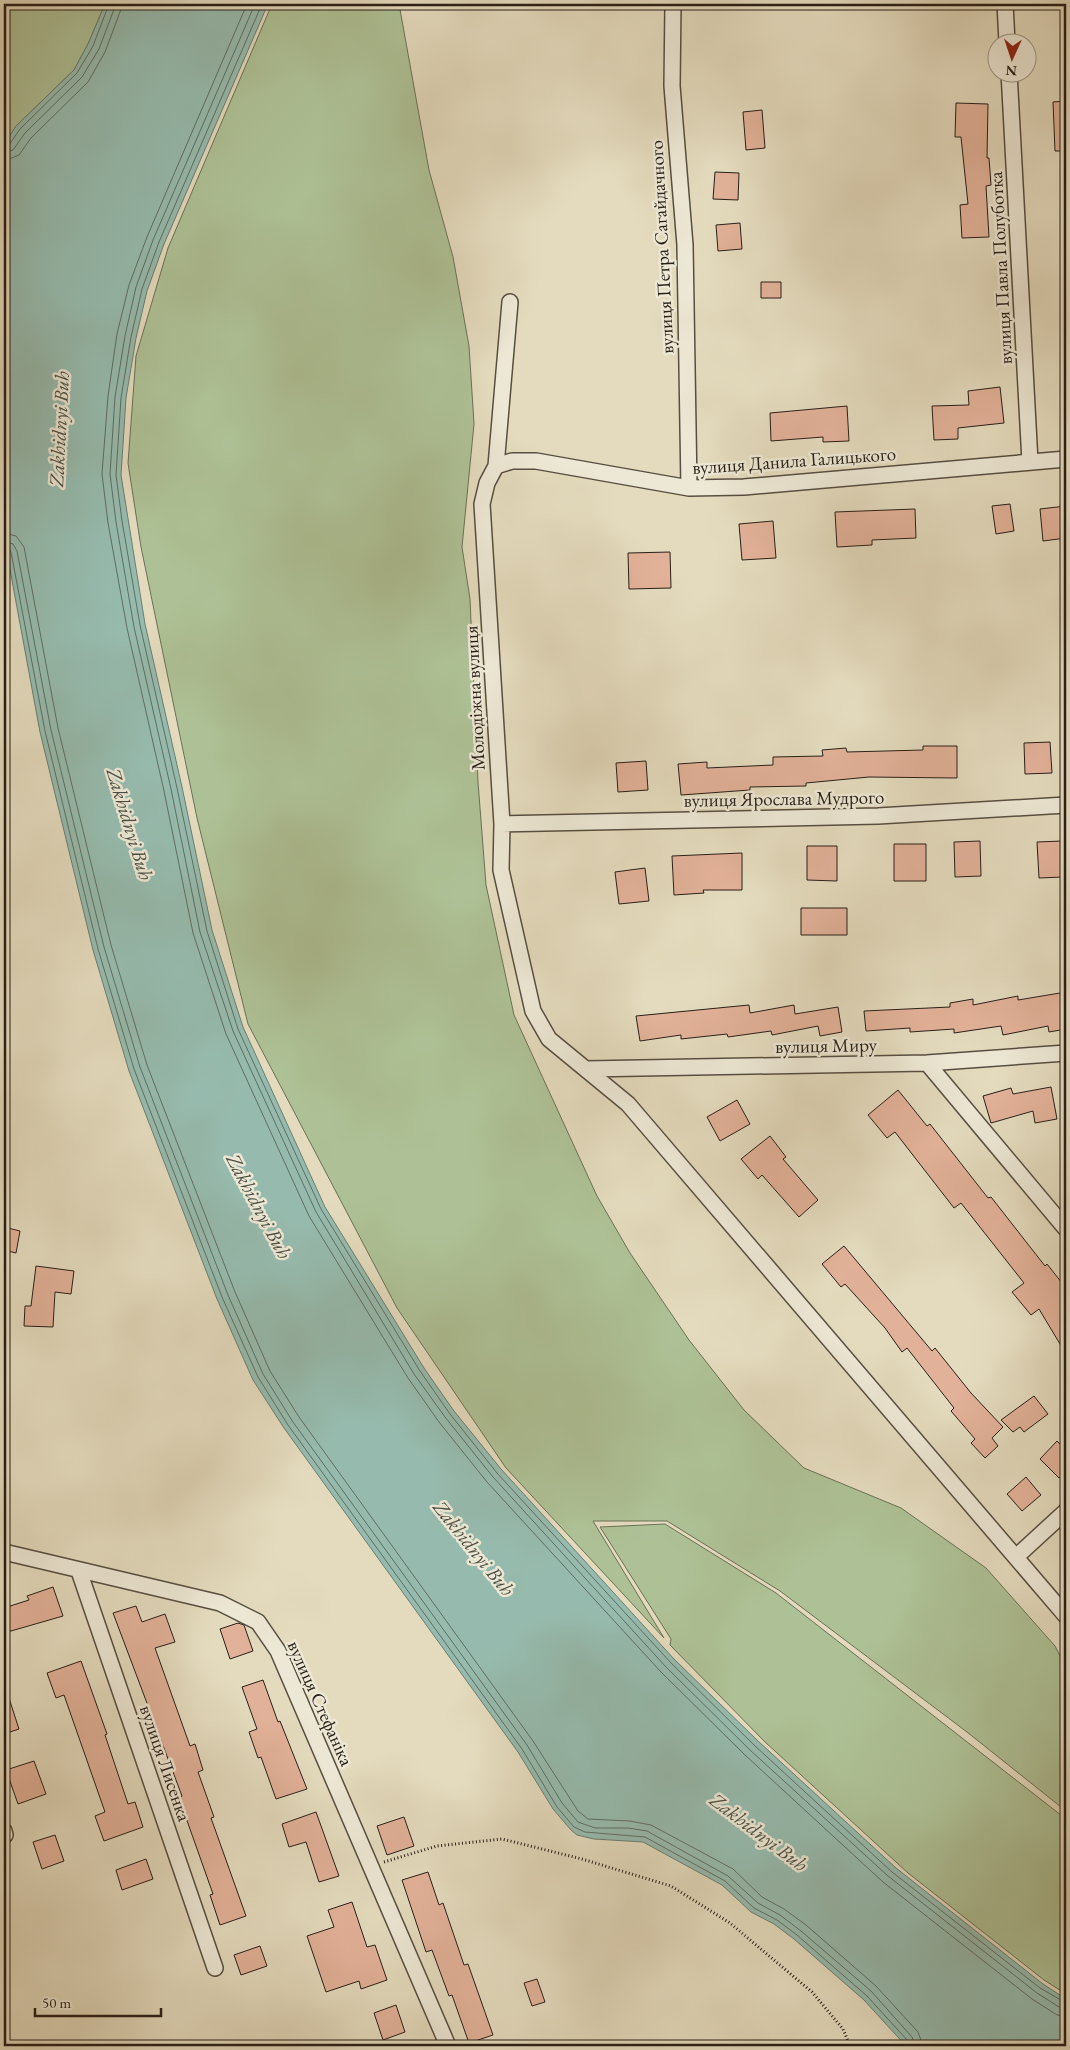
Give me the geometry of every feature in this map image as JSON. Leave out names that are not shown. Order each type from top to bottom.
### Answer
[{"type":"street","name":"вулиця Петра Сагайдачного","points":[[673,4],[672,86],[685,245],[689,488]]},
{"type":"street","points":[[1005,4],[1006,32]]},
{"type":"street","name":"вулиця Павла Полуботка","points":[[1010,82],[1030,462]]},
{"type":"street","name":"Молодіжна вулиця","points":[[510,302],[496,466],[488,483],[482,504],[502,824],[502,870],[533,1011],[549,1040],[628,1104],[1066,1616]]},
{"type":"street","name":"вулиця Данила Галицького","points":[[496,466],[512,461],[536,460],[689,488],[744,487],[1066,459]]},
{"type":"street","name":"вулиця Ярослава Мудрого","points":[[502,824],[878,816],[1066,805]]},
{"type":"street","name":"вулиця Миру","points":[[586,1069],[927,1064],[1066,1054]]},
{"type":"street","points":[[927,1064],[1066,1229]]},
{"type":"street","points":[[1016,1557],[1066,1511]]},
{"type":"street","name":"вулиця Стефаніка","points":[[4,1552],[220,1603],[240,1611],[258,1622],[278,1651],[448,2046]]},
{"type":"street","name":"вулиця Лисенка","points":[[79,1571],[215,1968]]},
{"type":"path","points":[[371,1866],[437,1846],[502,1840],[582,1860],[671,1886],[730,1923],[812,1992],[843,2029],[850,2046]]},
{"type":"green space","points":[[4,4],[105,4],[88,44],[74,70],[16,126],[4,145]]},
{"type":"green space","points":[[272,4],[399,4],[429,170],[453,257],[469,346],[474,424],[462,547],[470,599],[478,782],[486,885],[514,1015],[597,1196],[630,1253],[689,1340],[744,1410],[804,1468],[901,1508],[986,1568],[1055,1646],[1066,1668],[1066,1811],[967,1732],[780,1591],[667,1521],[593,1521],[664,1638],[506,1468],[397,1308],[248,1024],[197,818],[141,547],[128,463],[136,356],[168,248]]},
{"type":"green space","points":[[665,1524],[776,1593],[1066,1819],[1066,1994],[1044,1980],[908,1873],[764,1741],[670,1645],[671,1639],[600,1527]]},
{"type":"water","name":"Zakhidnyi Buh","points":[[105,4],[268,4],[164,244],[147,291],[136,338],[126,398],[121,475],[145,624],[212,930],[243,1027],[325,1207],[424,1368],[454,1411],[501,1469],[674,1659],[758,1741],[896,1868],[1043,1984],[1066,1999],[1066,2046],[906,2046],[864,2000],[794,1939],[774,1924],[751,1912],[722,1885],[643,1842],[594,1839],[577,1835],[553,1809],[518,1752],[284,1428],[253,1380],[217,1299],[129,1071],[93,950],[40,732],[4,537],[4,145],[16,126],[74,70],[88,44]]},
{"type":"building","points":[[1066,101],[1066,151],[1055,151],[1053,102]]},
{"type":"building","points":[[956,103],[988,104],[987,158],[989,158],[991,185],[986,186],[989,237],[962,238],[960,205],[968,204],[961,137],[955,137]]},
{"type":"building","points":[[762,110],[765,148],[746,150],[743,112]]},
{"type":"building","points":[[715,172],[739,173],[738,200],[713,199]]},
{"type":"building","points":[[740,223],[742,249],[718,251],[716,225]]},
{"type":"building","points":[[761,282],[781,282],[781,298],[761,298]]},
{"type":"building","points":[[1000,387],[1004,423],[958,428],[958,439],[934,440],[932,406],[969,405],[968,391]]},
{"type":"building","points":[[847,406],[849,441],[823,442],[823,437],[771,441],[770,413]]},
{"type":"building","points":[[1010,504],[1014,531],[996,534],[992,506]]},
{"type":"building","points":[[1066,506],[1066,538],[1043,541],[1040,509]]},
{"type":"building","points":[[915,509],[916,538],[872,540],[872,545],[837,547],[835,512]]},
{"type":"building","points":[[773,521],[776,558],[742,560],[739,524]]},
{"type":"building","points":[[670,552],[671,588],[629,589],[628,553]]},
{"type":"building","points":[[1050,742],[1052,773],[1025,774],[1024,743]]},
{"type":"building","points":[[923,746],[957,746],[957,778],[869,777],[806,783],[806,786],[750,787],[750,790],[681,795],[678,764],[707,762],[707,768],[773,765],[773,757],[823,756],[822,750],[846,748],[847,752],[923,750]]},
{"type":"building","points":[[646,761],[648,790],[618,792],[616,763]]},
{"type":"building","points":[[980,841],[981,876],[955,877],[954,842]]},
{"type":"building","points":[[1062,841],[1063,877],[1039,878],[1037,842]]},
{"type":"building","points":[[894,844],[926,844],[926,881],[894,881]]},
{"type":"building","points":[[807,846],[837,846],[837,881],[807,880]]},
{"type":"building","points":[[742,853],[742,890],[703,890],[704,893],[674,895],[672,856]]},
{"type":"building","points":[[645,868],[649,901],[619,904],[615,872]]},
{"type":"building","points":[[801,908],[847,908],[847,935],[801,935]]},
{"type":"building","points":[[1066,992],[1066,1029],[1049,1032],[1048,1026],[1003,1035],[1001,1026],[954,1033],[954,1029],[910,1032],[910,1028],[866,1031],[864,1011],[950,1007],[950,1003],[973,999],[973,1005],[1018,996],[1018,1000]]},
{"type":"building","points":[[749,1005],[750,1013],[794,1005],[795,1014],[838,1007],[842,1032],[820,1036],[818,1026],[772,1035],[771,1031],[728,1037],[727,1034],[681,1039],[681,1035],[640,1041],[636,1016]]},
{"type":"building","points":[[1051,1087],[1057,1119],[1035,1123],[1033,1111],[991,1123],[983,1096],[1011,1088],[1013,1094]]},
{"type":"building","points":[[898,1090],[927,1126],[930,1124],[988,1198],[991,1197],[1045,1266],[1047,1264],[1066,1288],[1066,1354],[1039,1309],[1031,1315],[1012,1292],[1024,1283],[961,1203],[954,1208],[895,1132],[887,1138],[868,1115]]},
{"type":"building","points":[[737,1100],[750,1124],[720,1141],[707,1117]]},
{"type":"building","points":[[770,1136],[786,1157],[783,1159],[818,1200],[799,1217],[762,1175],[758,1179],[741,1159]]},
{"type":"building","points":[[4,1227],[20,1231],[16,1253],[4,1250]]},
{"type":"building","points":[[844,1246],[932,1351],[935,1348],[971,1393],[1003,1427],[992,1438],[998,1446],[985,1458],[971,1443],[975,1439],[951,1411],[954,1408],[907,1348],[902,1352],[885,1328],[845,1284],[841,1287],[822,1264]]},
{"type":"building","points":[[36,1266],[74,1271],[71,1294],[55,1292],[53,1327],[24,1326],[25,1306],[31,1306]]},
{"type":"building","points":[[1034,1396],[1048,1414],[1024,1432],[1020,1427],[1013,1432],[1001,1420]]},
{"type":"building","points":[[1057,1441],[1066,1450],[1066,1471],[1059,1478],[1040,1459]]},
{"type":"building","points":[[1026,1477],[1041,1495],[1022,1511],[1007,1494]]},
{"type":"building","points":[[53,1587],[63,1616],[4,1633],[4,1608],[29,1600],[27,1596]]},
{"type":"building","points":[[136,1606],[142,1622],[165,1614],[175,1642],[155,1648],[190,1746],[195,1744],[203,1770],[198,1772],[214,1817],[211,1818],[246,1916],[220,1925],[210,1895],[213,1894],[179,1798],[182,1796],[113,1613]]},
{"type":"building","points":[[238,1623],[244,1625],[253,1651],[230,1659],[220,1629]]},
{"type":"building","points":[[81,1661],[107,1734],[105,1735],[128,1804],[135,1802],[143,1827],[104,1841],[95,1816],[105,1812],[64,1695],[56,1698],[47,1673]]},
{"type":"building","points":[[263,1680],[278,1722],[280,1721],[307,1789],[276,1799],[261,1757],[258,1758],[249,1732],[257,1729],[242,1687]]},
{"type":"building","points":[[6,1689],[19,1729],[4,1734],[4,1690]]},
{"type":"building","points":[[34,1761],[46,1794],[18,1804],[6,1770]]},
{"type":"building","points":[[316,1812],[339,1876],[319,1882],[306,1842],[289,1847],[282,1824]]},
{"type":"building","points":[[404,1817],[414,1846],[387,1855],[377,1826]]},
{"type":"building","points":[[55,1835],[64,1861],[42,1869],[33,1842]]},
{"type":"building","points":[[146,1859],[153,1879],[122,1890],[116,1870]]},
{"type":"building","points":[[428,1872],[439,1905],[443,1903],[464,1965],[468,1964],[493,2035],[469,2043],[452,1995],[449,1996],[432,1950],[426,1952],[402,1880]]},
{"type":"building","points":[[352,1902],[367,1947],[375,1945],[387,1980],[361,1989],[359,1981],[326,1992],[307,1936],[334,1927],[328,1910]]},
{"type":"building","points":[[260,1946],[267,1966],[241,1975],[234,1955]]},
{"type":"building","points":[[537,1979],[545,2002],[532,2006],[524,1983]]},
{"type":"building","points":[[396,2005],[405,2032],[383,2040],[374,2013]]}]
